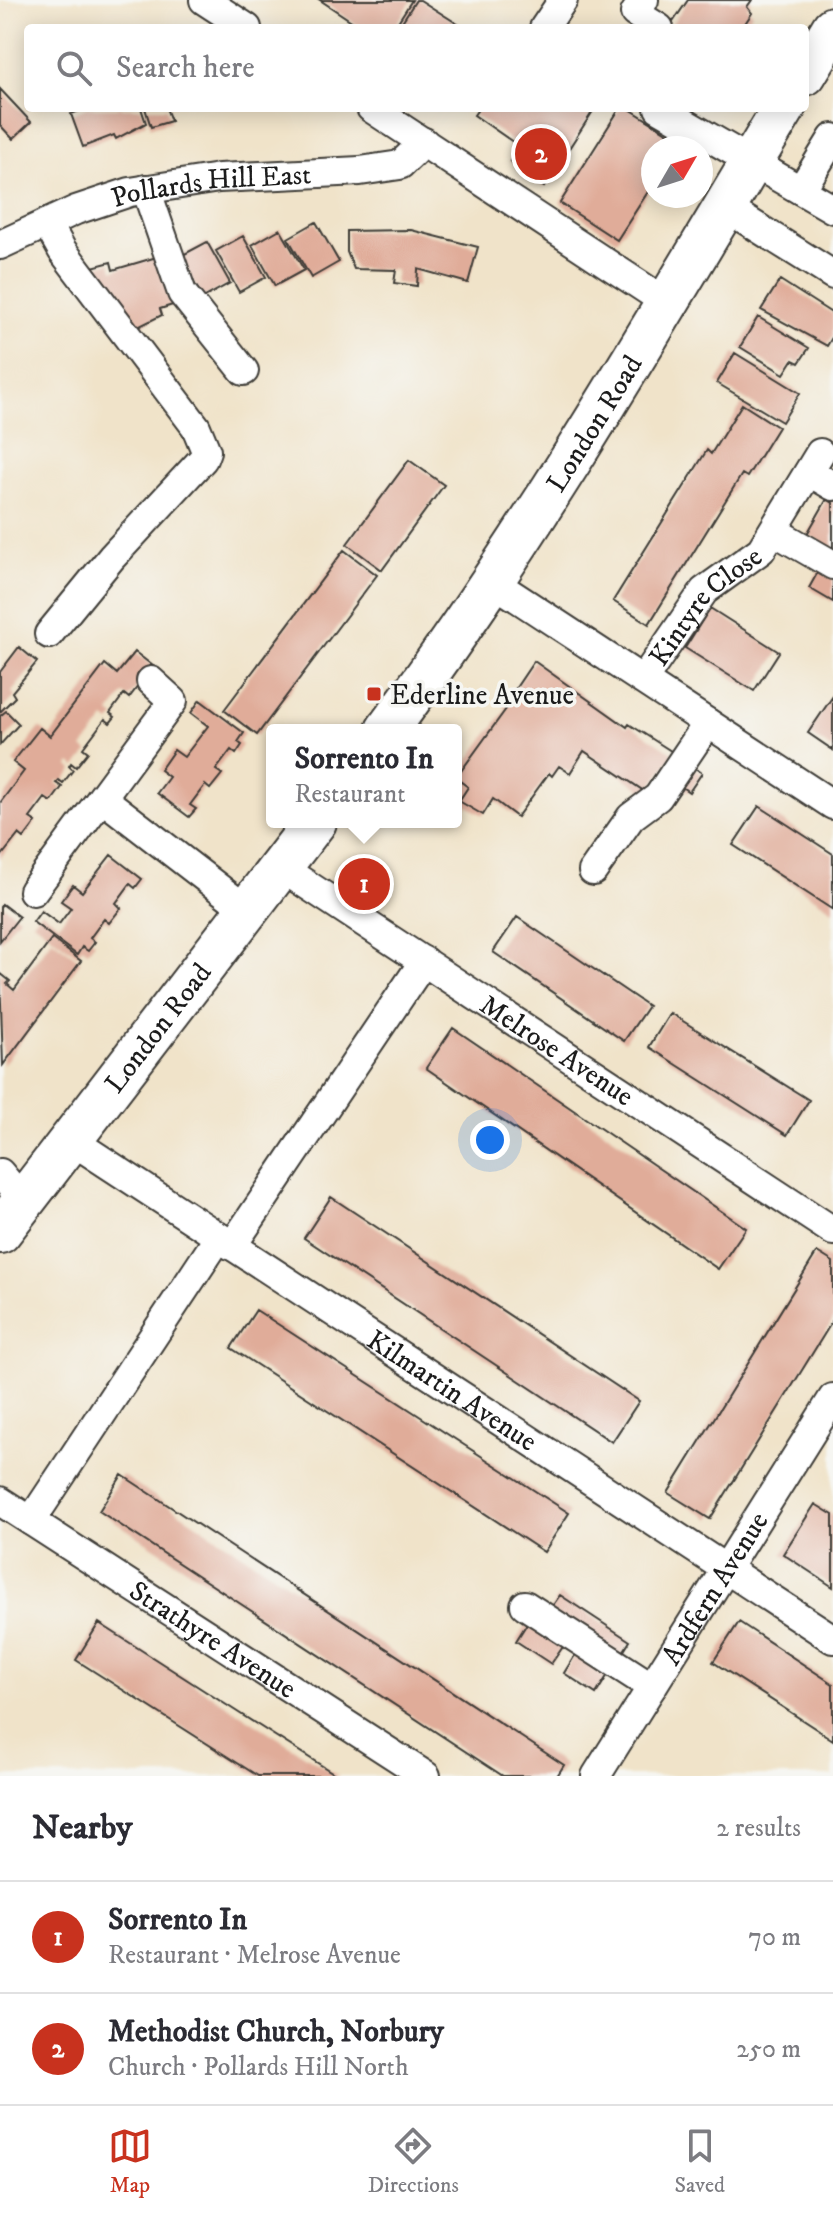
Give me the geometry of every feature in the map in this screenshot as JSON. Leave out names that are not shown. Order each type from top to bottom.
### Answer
[{"type":"highway","points":[[809,67],[833,28]]},
{"type":"highway","name":"London Road","points":[[391,724],[490,580],[667,303],[782,112]]},
{"type":"highway","name":"London Road","points":[[8,1202],[71,1140],[310,828]]},
{"type":"street","points":[[204,0],[241,24]]},
{"type":"street","points":[[547,24],[563,0]]},
{"type":"street","points":[[644,0],[635,13],[653,24]]},
{"type":"street","points":[[377,112],[667,303]]},
{"type":"street","points":[[666,112],[833,209]]},
{"type":"street","points":[[801,190],[833,138]]},
{"type":"street","name":"Pollards Hill East","points":[[0,245],[47,223],[146,189],[219,178],[360,171],[400,165],[424,142]]},
{"type":"street","points":[[146,189],[182,293],[244,371]]},
{"type":"street","points":[[725,207],[833,275]]},
{"type":"street","points":[[47,223],[62,250],[196,427],[206,451],[203,459],[112,557],[49,634]]},
{"type":"street","name":"Kintyre Close","points":[[643,680],[704,591],[753,558],[821,470]]},
{"type":"street","points":[[774,531],[833,565]]},
{"type":"street","points":[[490,580],[833,805]]},
{"type":"street","points":[[33,891],[173,701],[151,681]]},
{"type":"street","points":[[593,871],[631,817],[658,797],[708,723]]},
{"type":"street","points":[[102,798],[247,910]]},
{"type":"street","name":"Melrose Avenue","points":[[280,867],[833,1231]]},
{"type":"street","points":[[31,1521],[424,961]]},
{"type":"street","name":"Kilmartin Avenue","points":[[71,1140],[833,1639]]},
{"type":"street","name":"Ardfern Avenue","points":[[596,1776],[833,1398]]},
{"type":"street","name":"Strathyre Avenue","points":[[0,1501],[426,1776]]},
{"type":"street","points":[[525,1605],[652,1687]]},
{"type":"building","points":[[320,0],[412,0],[397,24],[356,24]]},
{"type":"building","points":[[416,0],[420,0],[458,24],[401,24]]},
{"type":"building","points":[[688,0],[752,0],[747,7],[752,13],[745,24],[672,24]]},
{"type":"building","points":[[0,89],[31,122],[13,139],[0,125]]},
{"type":"building","points":[[142,112],[146,123],[116,139],[114,135],[83,147],[71,114]]},
{"type":"building","points":[[146,112],[168,112],[171,121],[151,127]]},
{"type":"building","points":[[476,112],[592,112],[544,187],[510,161],[520,147],[474,115]]},
{"type":"building","points":[[617,112],[634,112],[673,136],[641,136],[641,203],[617,240],[560,203]]},
{"type":"building","points":[[316,222],[339,262],[311,278],[288,238]]},
{"type":"building","points":[[280,229],[304,270],[275,286],[252,245]]},
{"type":"building","points":[[411,230],[478,247],[468,283],[418,269],[417,286],[394,283],[396,270],[354,269],[347,252],[347,231]]},
{"type":"building","points":[[243,236],[266,277],[239,292],[216,251]]},
{"type":"building","points":[[207,242],[230,283],[203,298],[179,257]]},
{"type":"building","points":[[160,256],[179,303],[160,309],[162,315],[134,329],[124,308],[92,267],[111,262],[113,270]]},
{"type":"building","points":[[780,280],[833,314],[833,336],[827,346],[761,310]]},
{"type":"building","points":[[758,317],[809,348],[799,363],[793,360],[784,374],[740,347]]},
{"type":"building","points":[[735,353],[800,393],[782,422],[717,383]]},
{"type":"building","points":[[742,404],[778,427],[747,477],[742,474],[649,624],[613,601],[707,450],[711,454]]},
{"type":"building","points":[[409,460],[444,485],[382,570],[347,544]]},
{"type":"building","points":[[827,499],[833,503],[833,549],[807,534]]},
{"type":"building","points":[[344,550],[377,575],[257,735],[224,710]]},
{"type":"building","points":[[819,570],[833,578],[833,602],[809,588]]},
{"type":"building","points":[[710,608],[779,652],[754,691],[685,648]]},
{"type":"building","points":[[19,647],[37,662],[12,692],[15,697],[0,712],[0,672]]},
{"type":"building","points":[[135,652],[153,666],[129,698],[124,694],[110,713],[115,717],[110,723],[105,719],[83,748],[88,752],[76,767],[71,763],[69,766],[73,770],[63,783],[59,780],[56,783],[62,787],[51,802],[45,798],[30,818],[36,822],[24,838],[19,834],[0,858],[0,803],[24,771],[13,762],[40,728],[50,736],[105,664],[117,674]]},
{"type":"building","points":[[534,661],[627,727],[629,724],[674,753],[647,793],[584,751],[570,773],[559,766],[552,776],[549,773],[517,817],[493,799],[483,815],[462,803],[468,787],[462,782],[462,770],[506,709],[503,707]]},
{"type":"building","points":[[833,696],[833,750],[808,733]]},
{"type":"building","points":[[200,700],[244,733],[238,742],[242,745],[236,754],[231,750],[216,770],[222,774],[210,789],[205,785],[190,805],[196,809],[189,817],[157,793],[169,777],[160,770],[174,750],[184,757],[208,726],[191,713]]},
{"type":"building","points":[[6,711],[19,724],[0,745],[0,716]]},
{"type":"building","points":[[688,763],[702,773],[689,792],[676,783]]},
{"type":"building","points":[[759,806],[833,854],[833,910],[733,845]]},
{"type":"building","points":[[111,855],[142,879],[135,888],[130,884],[116,903],[121,908],[109,923],[104,919],[90,938],[95,942],[88,951],[82,947],[77,955],[33,922],[41,911],[59,924],[71,908],[61,901],[73,885],[82,892]]},
{"type":"building","points":[[2,904],[19,917],[0,941],[0,907]]},
{"type":"building","points":[[517,917],[648,1006],[624,1041],[493,952]]},
{"type":"building","points":[[52,939],[81,961],[3,1065],[0,973],[10,981],[7,984],[14,990]]},
{"type":"building","points":[[670,1013],[809,1100],[787,1135],[649,1047]]},
{"type":"building","points":[[453,1028],[746,1228],[718,1269],[426,1068]]},
{"type":"building","points":[[331,1197],[639,1401],[612,1442],[304,1238]]},
{"type":"building","points":[[817,1252],[833,1262],[833,1320],[710,1519],[668,1493]]},
{"type":"building","points":[[256,1310],[569,1513],[544,1552],[231,1348]]},
{"type":"building","points":[[122,1475],[564,1765],[557,1776],[503,1776],[99,1511]]},
{"type":"building","points":[[815,1504],[833,1515],[833,1587],[783,1554]]},
{"type":"building","points":[[560,1595],[630,1641],[620,1657],[549,1611]]},
{"type":"building","points":[[531,1617],[567,1641],[551,1664],[516,1641]]},
{"type":"building","points":[[739,1622],[833,1684],[833,1740],[713,1662]]},
{"type":"building","points":[[99,1623],[338,1776],[258,1776],[76,1660]]},
{"type":"building","points":[[577,1652],[609,1673],[596,1694],[564,1673]]},
{"type":"place","name":"Methodist Church, Norbury","points":[[541,154]]},
{"type":"place","name":"Ederline Avenue","points":[[374,694]]},
{"type":"place","name":"Sorrento In","points":[[364,884]]}]
